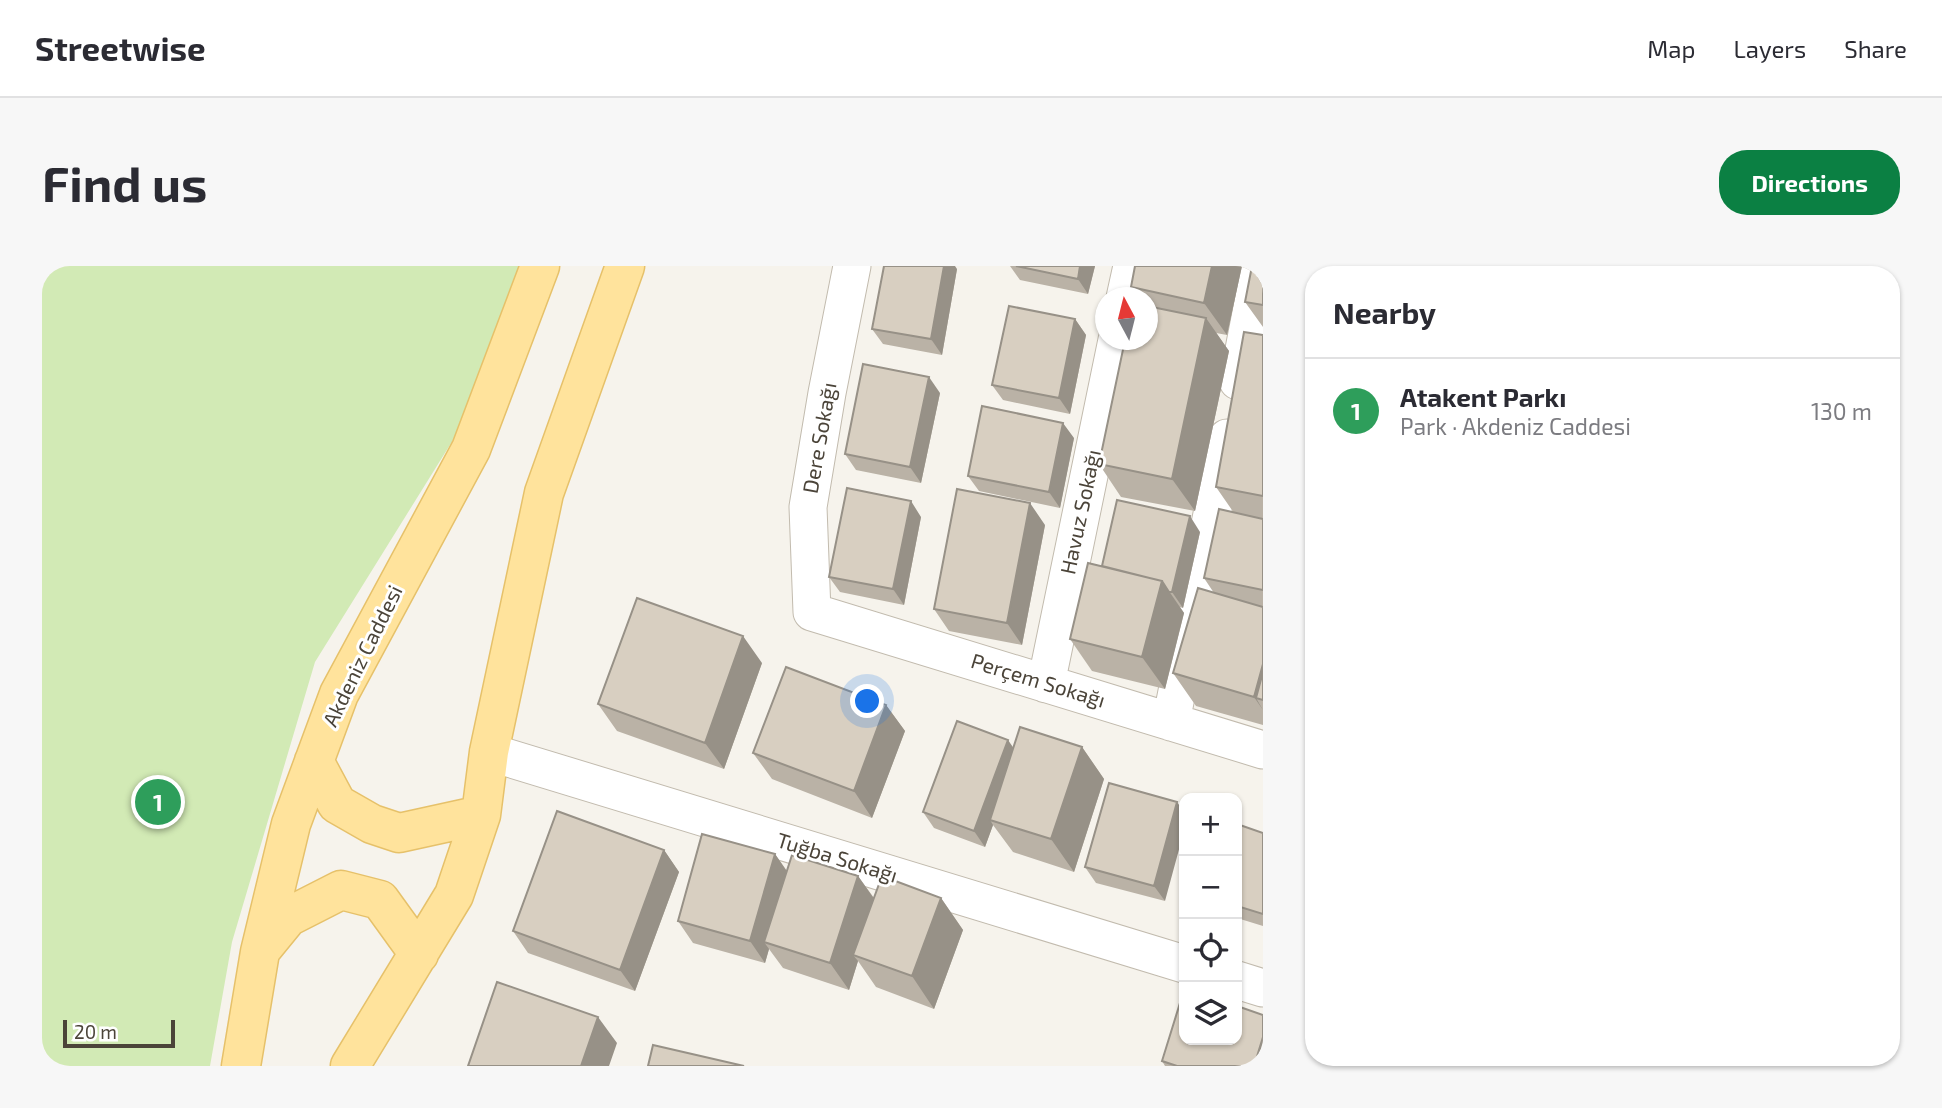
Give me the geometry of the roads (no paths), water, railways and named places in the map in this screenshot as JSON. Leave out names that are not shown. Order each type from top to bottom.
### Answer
[{"type":"main road","name":"Akdeniz Caddesi","points":[[241,1066],[260,952],[291,824],[339,694],[471,449],[540,266]]},
{"type":"main road","points":[[350,1066],[454,895],[481,815],[489,751],[544,493],[625,266]]},
{"type":"main road","points":[[314,761],[337,804],[372,824],[399,833],[481,815]]},
{"type":"main road","points":[[260,952],[288,917],[341,890],[380,900],[419,954]]},
{"type":"street","name":"Dere Sokağı","points":[[812,612],[808,508],[852,266]]},
{"type":"street","points":[[1127,287],[1132,266]]},
{"type":"street","points":[[1171,722],[1260,266]]},
{"type":"street","name":"Havuz Sokağı","points":[[1046,684],[1115,350]]},
{"type":"street","name":"Perçem Sokağı","points":[[812,612],[1263,750]]},
{"type":"street","name":"Tuğba Sokağı","points":[[489,751],[1179,962]]},
{"type":"street","points":[[1242,982],[1263,988]]},
{"type":"place","name":"Atakent Parkı","points":[[158,802]]}]
